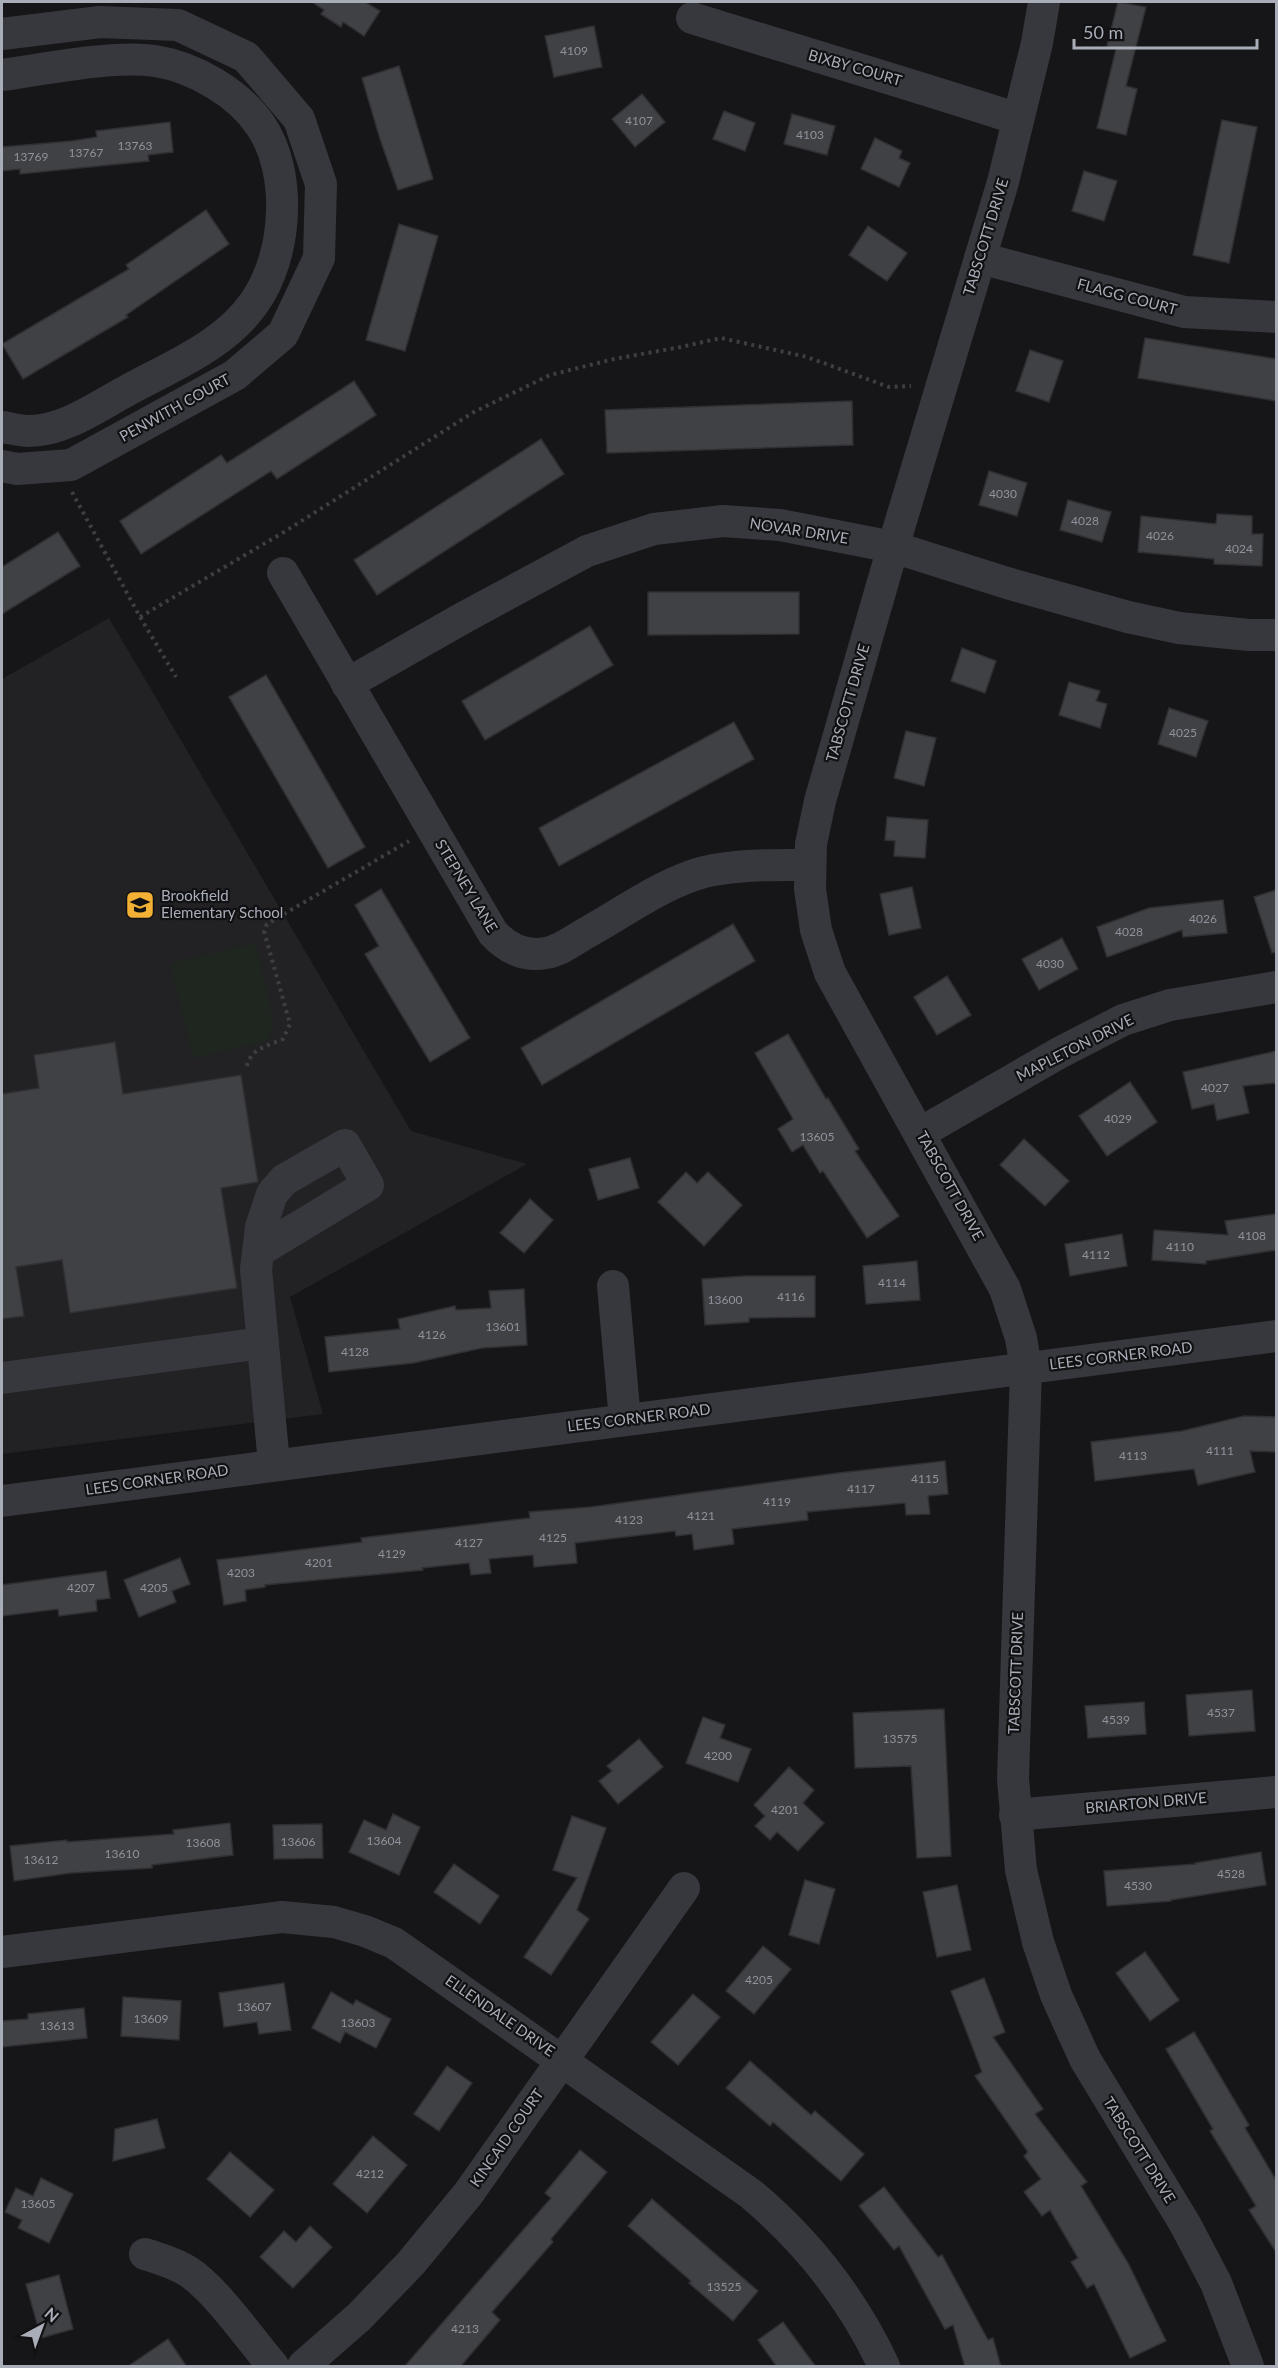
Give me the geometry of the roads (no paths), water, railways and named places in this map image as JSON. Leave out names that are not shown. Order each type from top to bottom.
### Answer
[{"type":"street","name":"TABSCOTT DRIVE","points":[[1044,2],[1037,43],[1018,120],[980,258],[820,801],[809,865],[816,930],[830,973],[1005,1289],[1021,1338],[1026,1368],[1014,1755],[1015,1815],[1021,1870],[1038,1942],[1056,1995],[1085,2059],[1185,2224],[1216,2283],[1248,2367]]},
{"type":"street","name":"BIXBY COURT","points":[[692,18],[804,54],[926,89],[1018,120]]},
{"type":"street","name":"PENWITH COURT","points":[[2,34],[100,22],[178,26],[246,57],[298,119],[321,184],[319,258],[283,334],[235,375],[70,465],[17,469],[2,466]]},
{"type":"street","points":[[2,75],[111,61],[154,61],[183,68],[207,78],[247,110],[261,126],[273,152],[279,175],[282,202],[280,236],[270,278],[254,305],[236,324],[209,346],[61,426],[29,431],[2,427]]},
{"type":"street","name":"FLAGG COURT","points":[[980,258],[1184,312],[1276,317]]},
{"type":"street","name":"NOVAR DRIVE","points":[[347,684],[575,557],[614,541],[647,531],[695,523],[780,525],[893,547],[1007,583],[1128,617],[1179,628],[1249,635],[1276,634]]},
{"type":"street","name":"STEPNEY LANE","points":[[283,573],[493,933],[514,950],[529,954],[554,951],[670,886],[703,872],[739,866],[809,865]]},
{"type":"street","name":"MAPLETON DRIVE","points":[[920,1132],[1059,1053],[1123,1020],[1170,1005],[1276,987]]},
{"type":"street","points":[[259,1251],[256,1269],[274,1464]]},
{"type":"street","points":[[613,1286],[625,1420]]},
{"type":"street","name":"LEES CORNER ROAD","points":[[2,1501],[1276,1336]]},
{"type":"street","points":[[2,1378],[263,1343]]},
{"type":"street","name":"BRIARTON DRIVE","points":[[1015,1815],[1276,1792]]},
{"type":"street","name":"KINCAID COURT","points":[[303,2367],[359,2317],[411,2263],[468,2194],[684,1888]]},
{"type":"street","name":"ELLENDALE DRIVE","points":[[2,1952],[261,1918],[303,1917],[334,1922],[394,1943],[751,2194],[778,2217],[816,2256],[843,2292],[871,2339],[884,2367]]},
{"type":"street","points":[[145,2254],[165,2260],[188,2272],[207,2287],[273,2367]]},
{"type":"place","name":"Brookfield Elementary School","points":[[140,905]]}]
